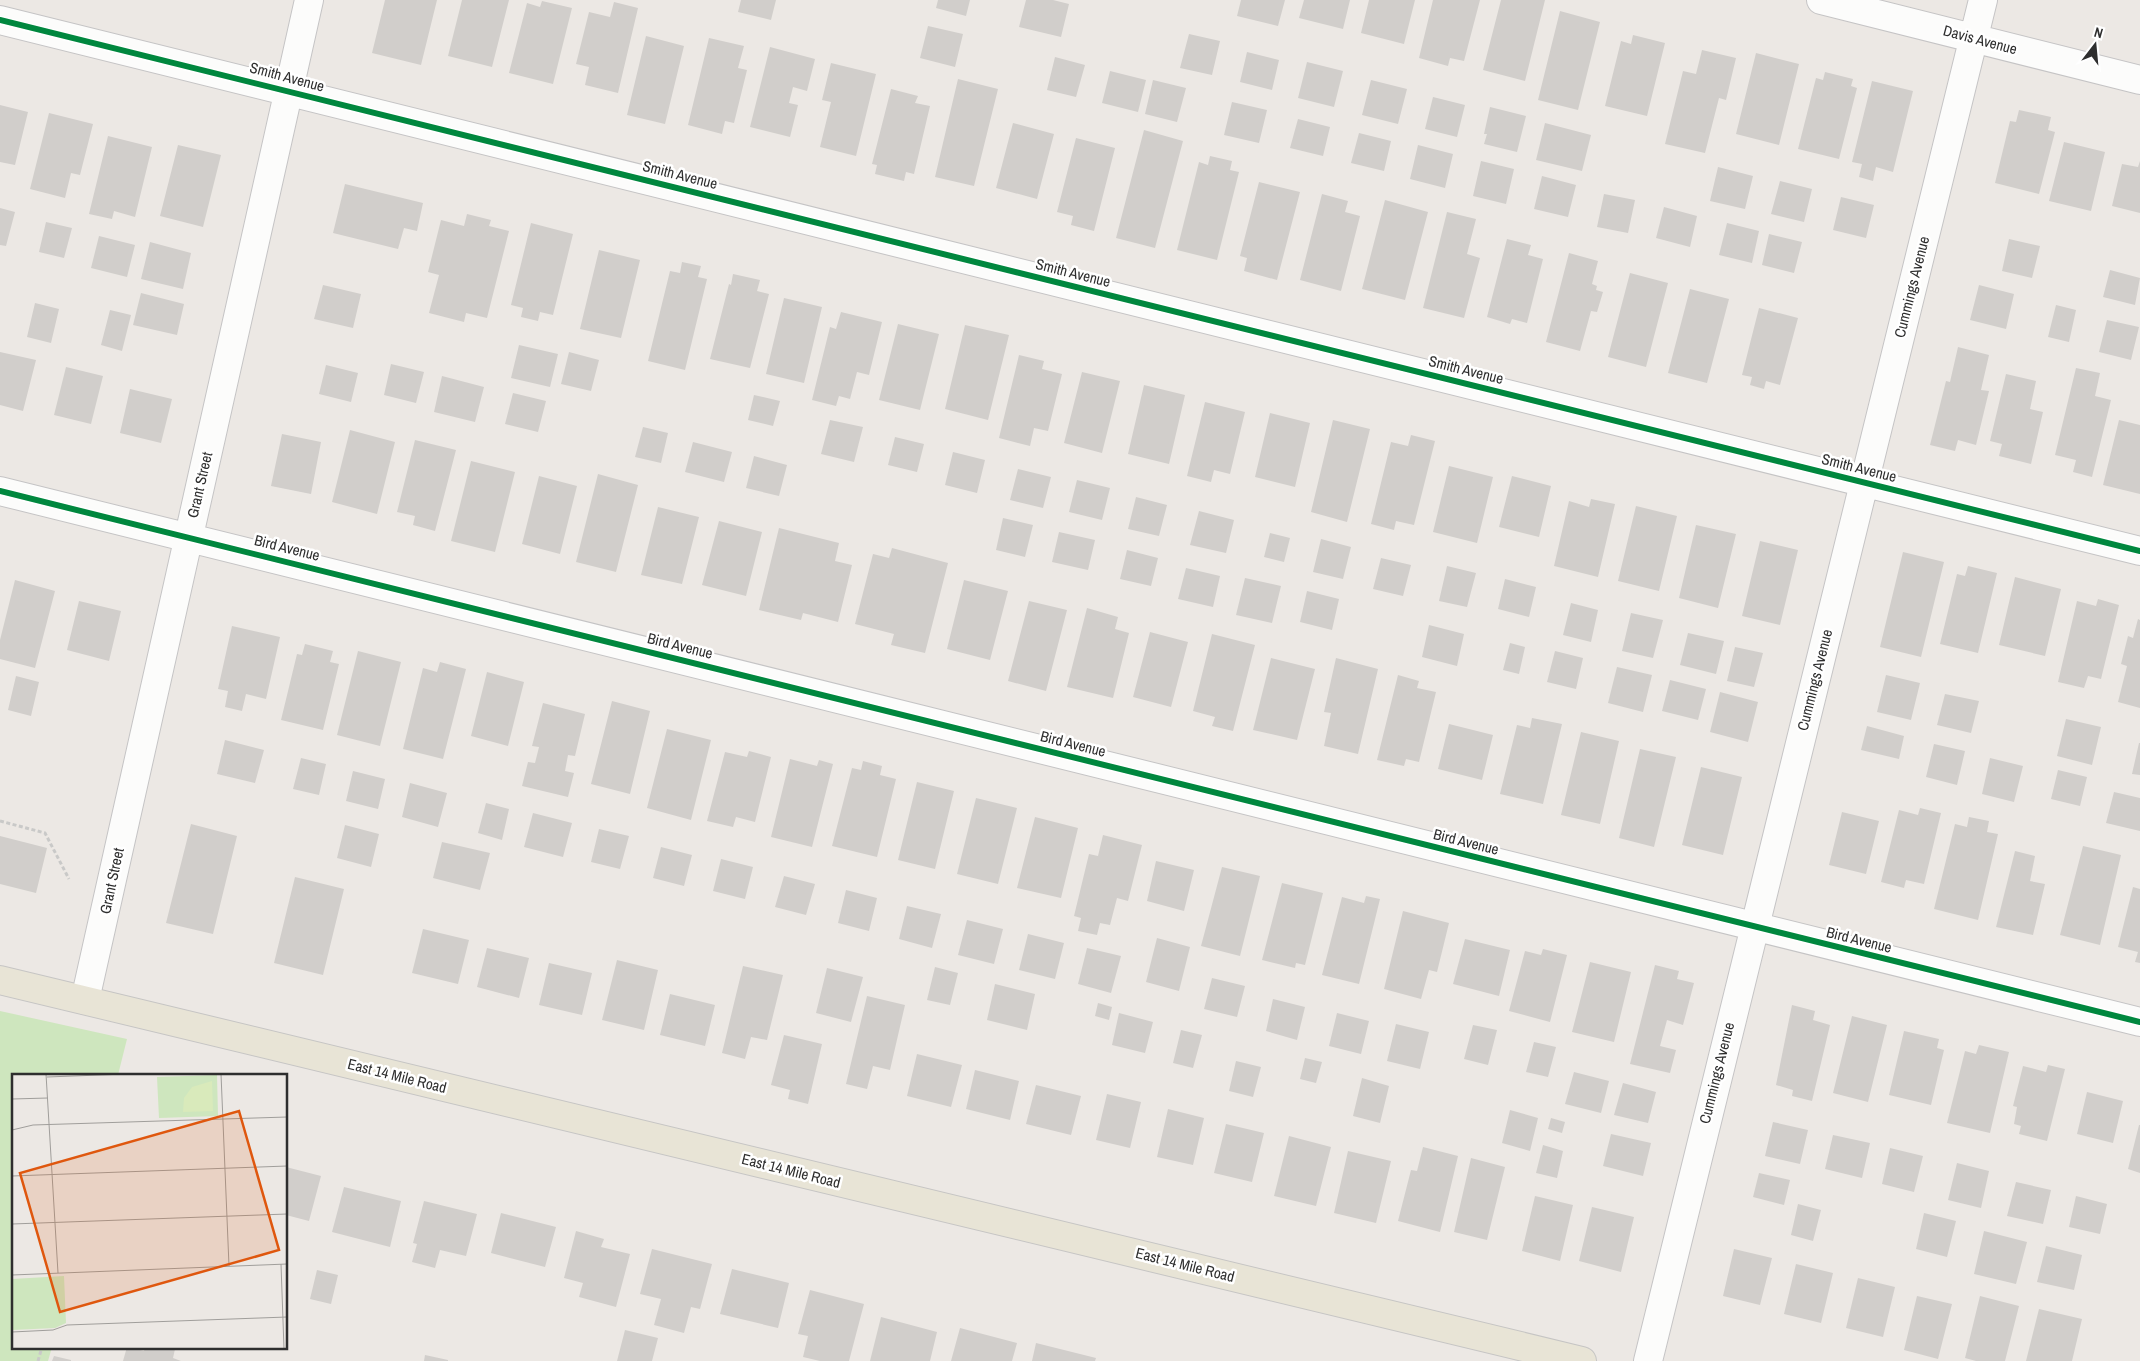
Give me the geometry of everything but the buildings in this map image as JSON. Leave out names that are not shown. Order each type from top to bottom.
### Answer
[{"type":"main road","name":"East 14 Mile Road","points":[[0,980],[1582,1361]]},
{"type":"street","name":"Grant Street","points":[[85,1000],[309,0]]},
{"type":"street","name":"Davis Avenue","points":[[1821,0],[2140,80]]},
{"type":"street","name":"Cummings Avenue","points":[[1648,1361],[1753,927],[1983,0]]},
{"type":"street","name":"Smith Avenue","points":[[0,20],[2140,551]]},
{"type":"street","name":"Bird Avenue","points":[[0,491],[2140,1022]]},
{"type":"path","points":[[0,821],[45,833],[69,879]]},
{"type":"path","points":[[38,1361],[42,1348]]},
{"type":"green space","points":[[0,1011],[127,1039],[118,1074],[12,1074],[12,1348],[52,1348],[48,1361],[0,1361]]},
{"type":"cycle path","points":[[0,20],[2140,551]]},
{"type":"cycle path","points":[[0,491],[2140,1022]]}]
